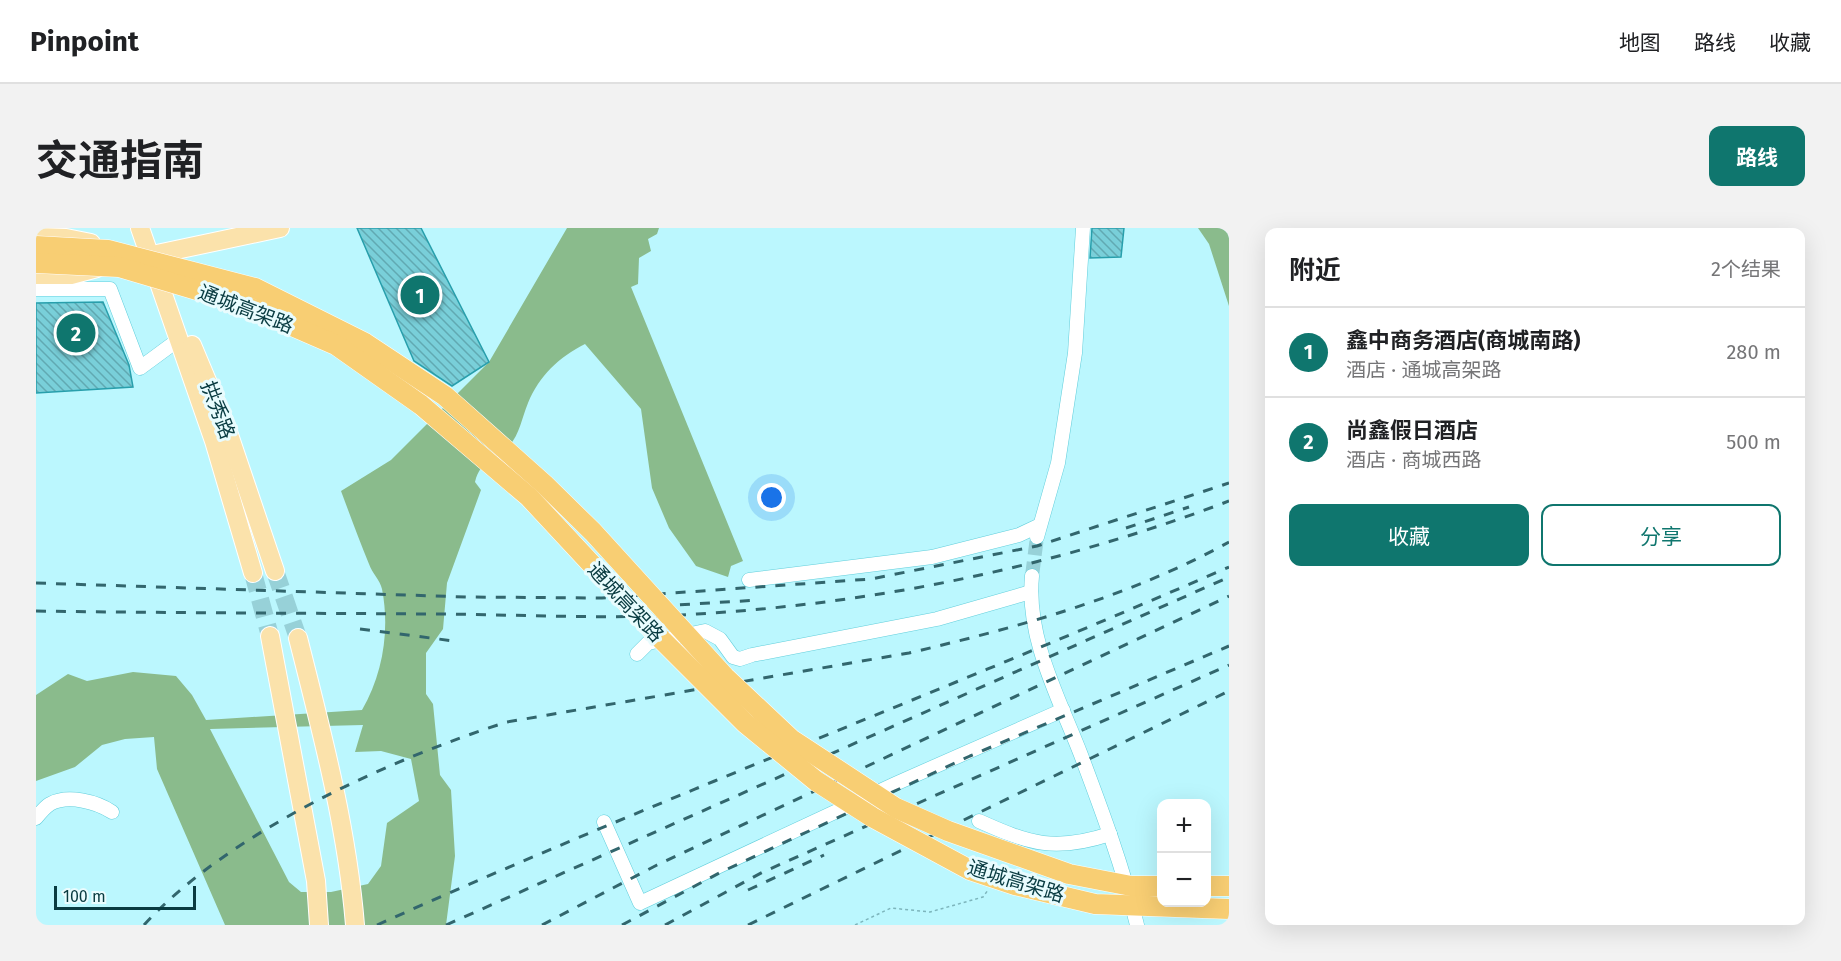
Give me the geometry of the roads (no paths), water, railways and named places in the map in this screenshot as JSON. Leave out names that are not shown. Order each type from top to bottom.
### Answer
[{"type":"highway","name":"通城高架路","points":[[36,246],[108,250],[255,288],[365,343],[445,396],[544,484],[593,532],[725,677],[791,739],[896,808],[948,831],[1069,874],[1131,886],[1157,886]]},
{"type":"highway","name":"通城高架路","points":[[36,263],[119,267],[237,302],[336,345],[422,405],[529,497],[662,640],[745,723],[816,781],[872,817],[970,870],[1015,885],[1095,904],[1229,909]]},
{"type":"highway","points":[[1211,886],[1229,886]]},
{"type":"main road","name":"拱秀路","points":[[140,228],[214,441],[253,573]]},
{"type":"main road","points":[[36,274],[70,275],[148,255],[280,228]]},
{"type":"main road","points":[[36,237],[66,238],[148,255]]},
{"type":"main road","name":"拱秀路","points":[[148,255],[187,332],[226,426],[274,571]]},
{"type":"main road","points":[[270,636],[316,882],[319,925]]},
{"type":"main road","points":[[298,638],[332,774],[356,925]]},
{"type":"street","points":[[749,579],[932,557],[1037,531],[1058,463],[1075,353],[1083,228]]},
{"type":"street","points":[[36,289],[111,288],[140,368],[178,340]]},
{"type":"street","points":[[1032,576],[1031,592],[1036,639],[1110,834],[1137,925]]},
{"type":"street","points":[[637,654],[648,643],[705,631],[720,639],[733,657],[740,660],[752,655],[937,619],[1031,592]]},
{"type":"street","points":[[604,822],[640,903],[895,784],[1063,710]]},
{"type":"street","points":[[36,818],[48,805],[60,800],[99,804],[112,812]]},
{"type":"street","points":[[979,821],[1040,844],[1081,842],[1110,834]]},
{"type":"tunnel","points":[[1032,576],[1037,537]]},
{"type":"tunnel","points":[[275,571],[298,638]]},
{"type":"tunnel","points":[[253,573],[270,636]]},
{"type":"railway","points":[[36,583],[466,597],[602,598],[871,579],[1037,546],[1229,483]]},
{"type":"railway","points":[[36,611],[629,617],[765,609],[901,591],[967,578],[1099,545],[1229,501]]},
{"type":"railway","points":[[1126,528],[1189,507]]},
{"type":"railway","points":[[144,925],[179,891],[220,859],[265,830],[362,778],[461,738],[507,722],[909,653],[950,643],[1032,621],[1113,594],[1152,579],[1229,542]]},
{"type":"railway","points":[[377,925],[589,833],[1229,567]]},
{"type":"railway","points":[[446,925],[1229,577]]},
{"type":"railway","points":[[542,925],[657,865],[1229,596]]},
{"type":"railway","points":[[660,606],[759,600]]},
{"type":"railway","points":[[360,629],[454,641]]},
{"type":"railway","points":[[622,925],[721,872],[970,756],[1229,646]]},
{"type":"railway","points":[[665,925],[763,872],[1229,665]]},
{"type":"railway","points":[[748,925],[1229,691]]},
{"type":"railway","points":[[748,890],[824,855]]},
{"type":"place","name":"鑫中商务酒店(商城南路)","points":[[420,295]]},
{"type":"place","name":"尚鑫假日酒店","points":[[76,333]]}]
